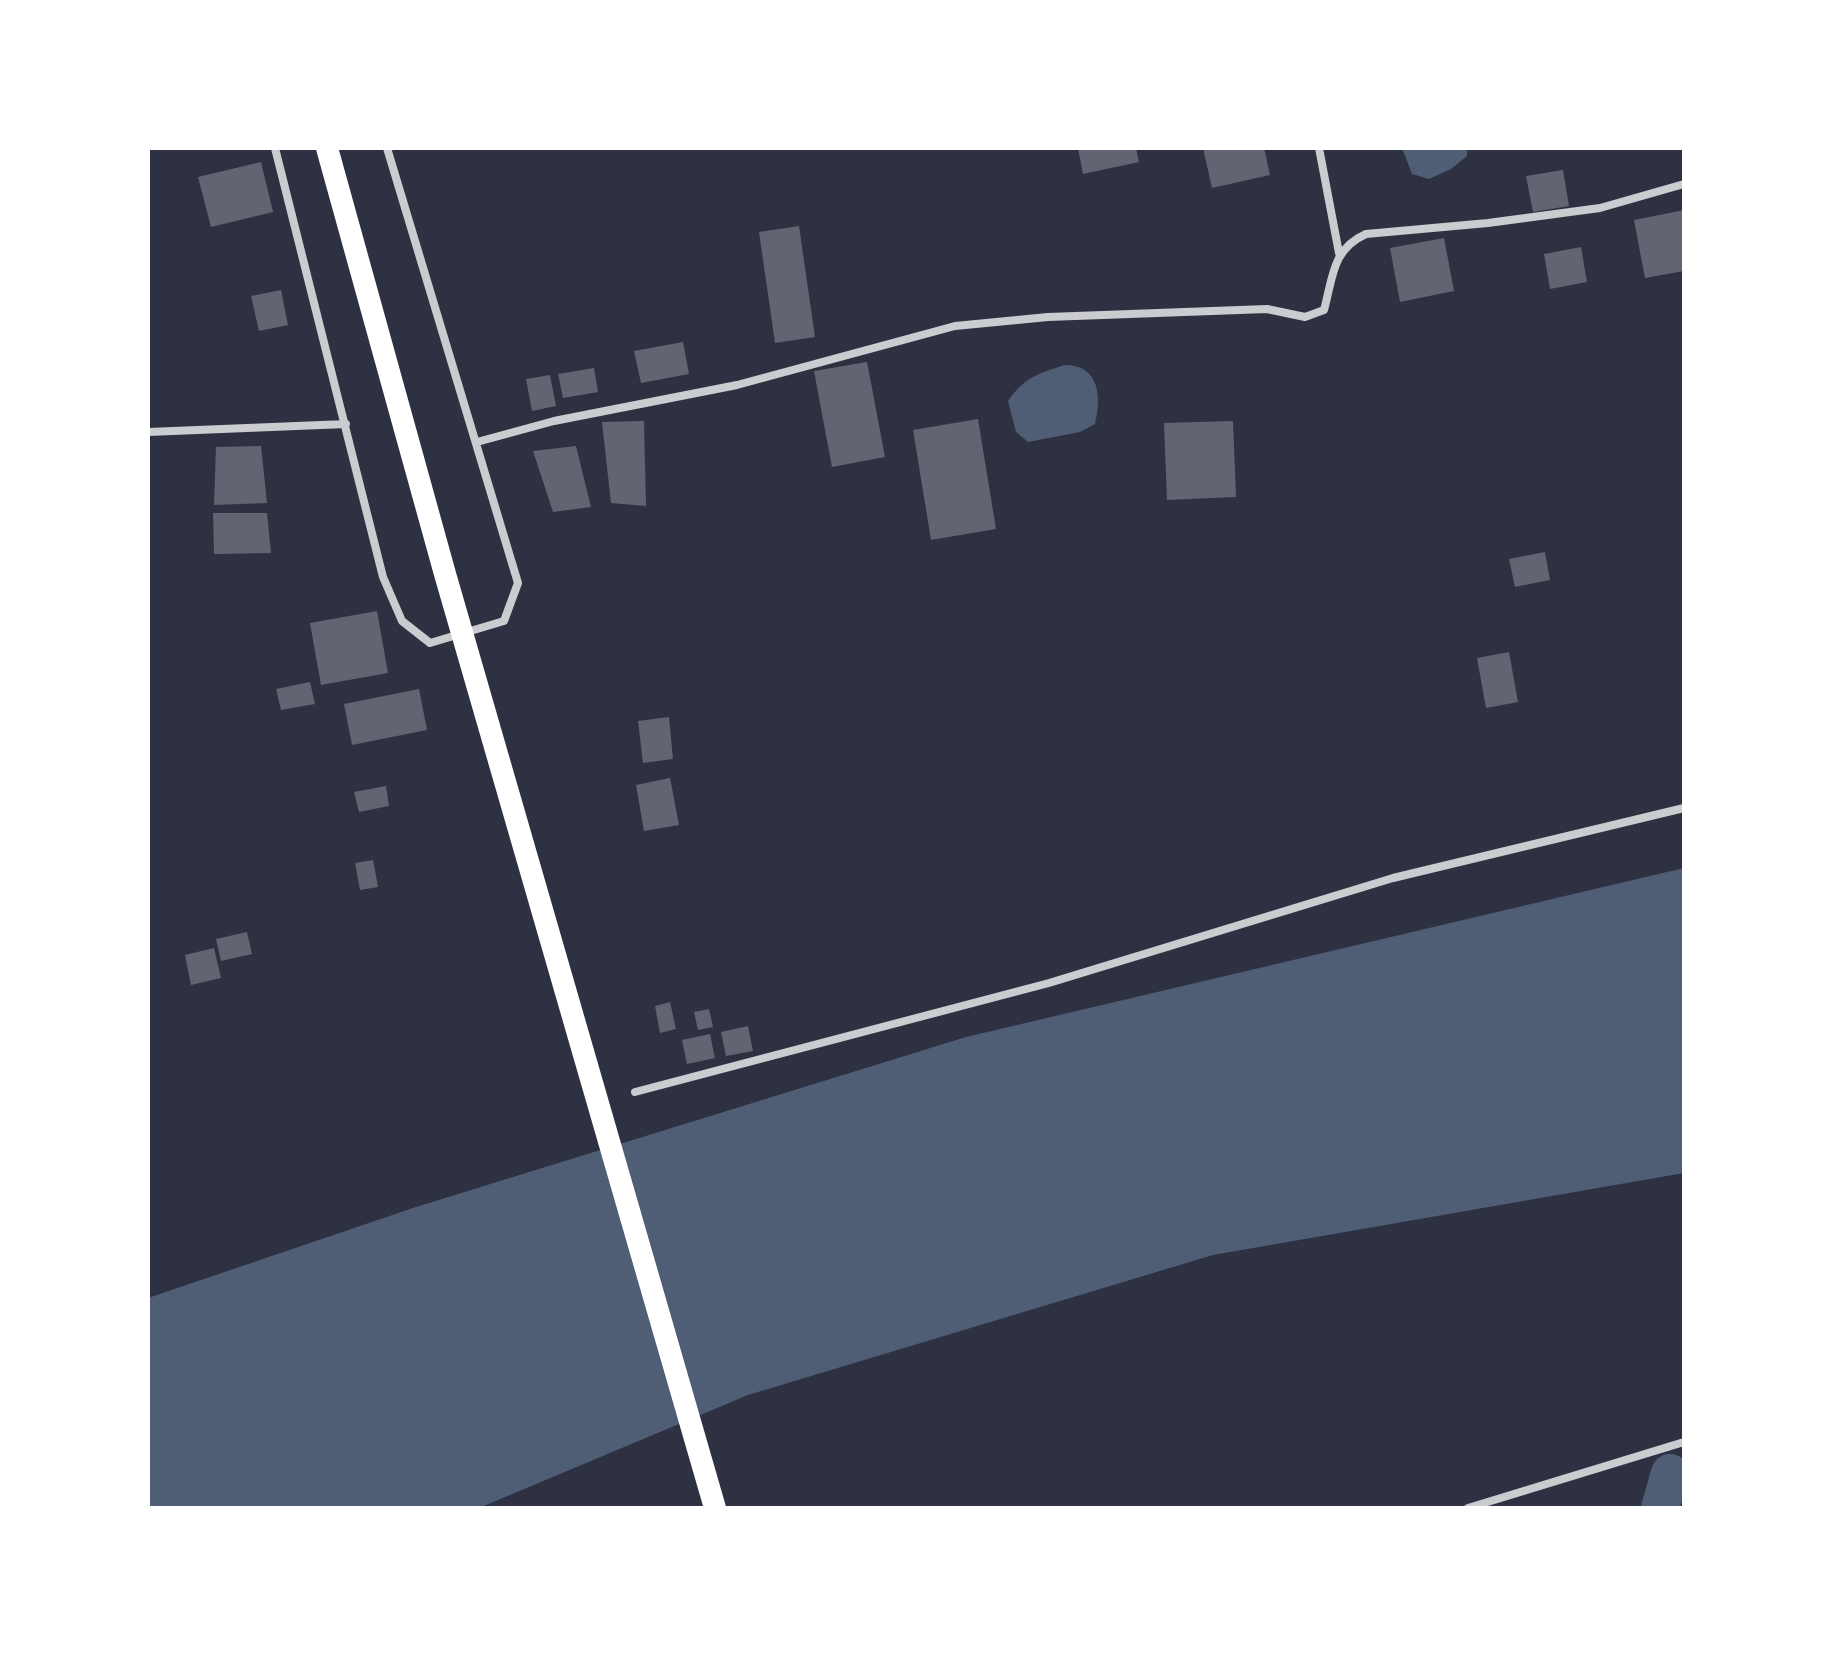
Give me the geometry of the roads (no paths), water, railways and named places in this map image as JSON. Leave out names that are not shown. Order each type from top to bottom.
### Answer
[{"type":"highway","points":[[327,148],[445,574],[715,1508]]},
{"type":"street","points":[[275,148],[383,577],[402,621],[430,643],[504,621],[518,583],[387,148]]},
{"type":"street","points":[[477,442],[554,421],[737,385],[955,326],[1048,317],[1267,309],[1305,317],[1324,310],[1339,253],[1319,148]]},
{"type":"street","points":[[1339,253],[1351,240],[1366,234],[1488,223],[1600,208],[1684,184]]},
{"type":"street","points":[[148,432],[346,424]]},
{"type":"street","points":[[635,1092],[1049,983],[1393,878],[1684,808]]},
{"type":"street","points":[[1468,1508],[1684,1442]]},
{"type":"water","points":[[1402,148],[1467,148],[1467,156],[1451,169],[1429,179],[1412,174]]},
{"type":"water","points":[[1065,365],[1076,366],[1091,376],[1098,393],[1095,424],[1080,432],[1028,442],[1016,432],[1008,401],[1032,377]]},
{"type":"water","points":[[1684,868],[1684,1173],[1213,1255],[748,1395],[479,1508],[148,1508],[148,1298],[416,1207],[966,1037]]},
{"type":"waterway","points":[[1660,1508],[1670,1473]]}]
